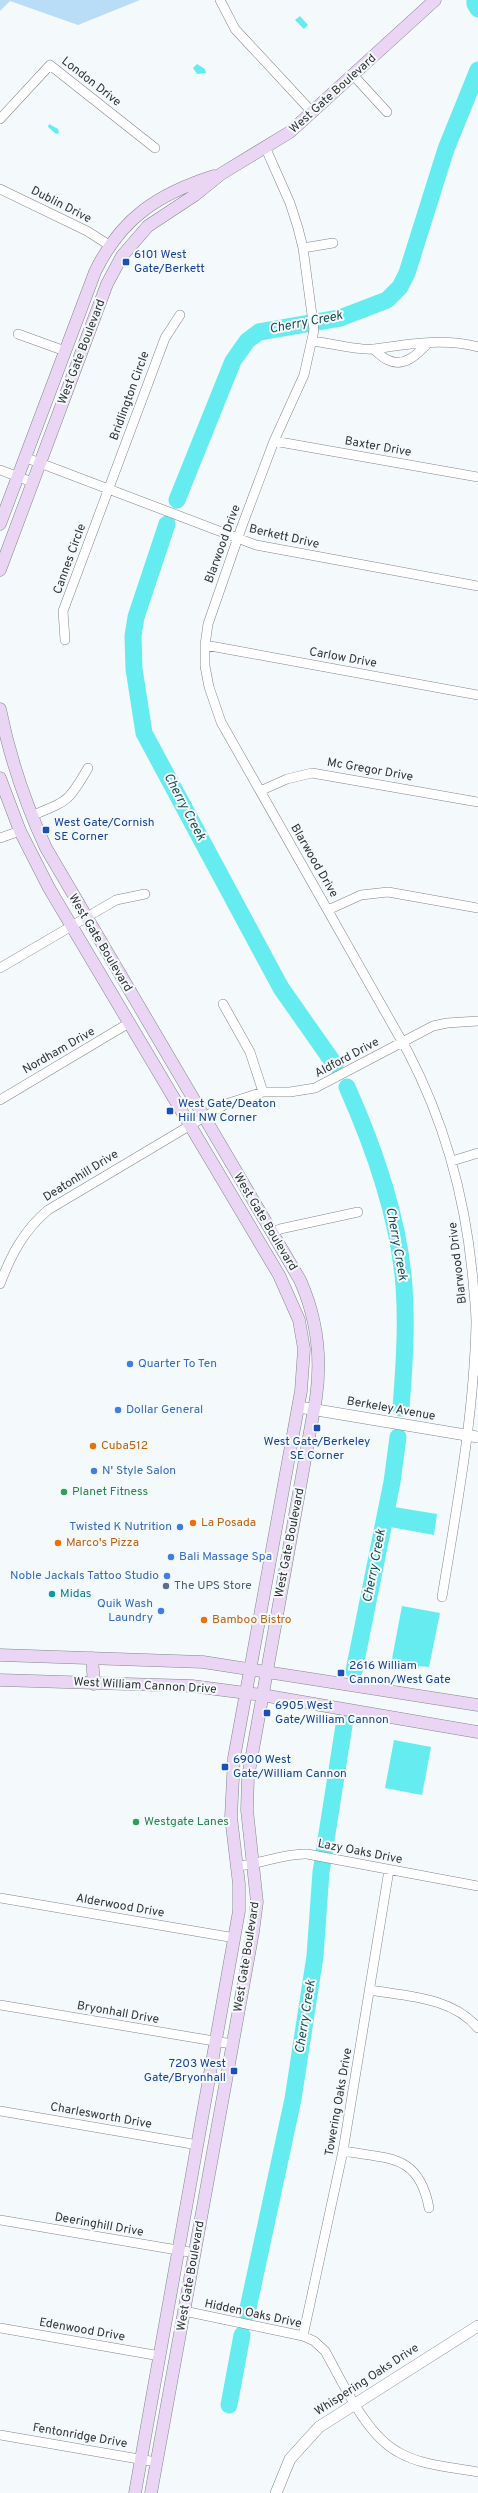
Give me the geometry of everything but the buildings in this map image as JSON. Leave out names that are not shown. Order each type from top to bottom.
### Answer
[{"type":"main road","name":"West Gate Boulevard","points":[[0,570],[105,289],[122,256],[148,226],[195,195],[221,174],[266,149],[313,113],[435,0]]},
{"type":"main road","name":"West Gate Boulevard","points":[[0,524],[95,272],[109,246],[125,226],[158,200],[179,188],[221,174]]},
{"type":"main road","name":"West Gate Boulevard","points":[[0,709],[14,769],[31,816],[46,848],[85,918],[300,1280],[314,1321],[319,1351],[320,1373],[314,1410],[247,1786],[257,1902],[151,2493]]},
{"type":"main road","name":"West Gate Boulevard","points":[[0,778],[20,831],[71,926],[290,1296],[299,1320],[304,1349],[299,1407],[278,1510],[247,1693],[234,1758],[231,1795],[240,1898],[235,1938],[135,2493]]},
{"type":"main road","points":[[278,1510],[296,1512]]},
{"type":"main road","name":"West William Cannon Drive","points":[[0,1655],[203,1662],[478,1705]]},
{"type":"main road","points":[[92,1658],[94,1684]]},
{"type":"main road","name":"West William Cannon Drive","points":[[0,1680],[192,1686],[262,1695],[478,1732]]},
{"type":"street","points":[[220,0],[235,28],[313,113]]},
{"type":"street","name":"London Drive","points":[[0,119],[50,65],[155,148]]},
{"type":"street","points":[[354,76],[387,112]]},
{"type":"street","name":"Blarwood Drive","points":[[266,149],[290,203],[304,248],[313,313],[313,341],[304,375],[274,441],[210,614],[205,645],[205,666],[214,704],[221,722],[402,1042],[425,1089],[452,1161],[470,1247],[477,1321],[473,1436],[442,1597]]},
{"type":"street","name":"Dublin Drive","points":[[0,189],[87,231],[109,246]]},
{"type":"street","points":[[304,248],[333,243]]},
{"type":"street","name":"Bridlington Circle","points":[[108,489],[165,338],[180,315]]},
{"type":"street","points":[[18,334],[65,352]]},
{"type":"street","points":[[313,341],[373,349],[403,344],[451,341],[478,347]]},
{"type":"street","points":[[373,349],[388,361],[394,362],[414,357],[428,343]]},
{"type":"street","name":"Baxter Drive","points":[[274,441],[478,477]]},
{"type":"street","name":"Berkett Drive","points":[[24,457],[237,538],[292,553],[478,586]]},
{"type":"street","points":[[0,470],[32,482]]},
{"type":"street","name":"Cannes Circle","points":[[65,640],[63,611],[108,489]]},
{"type":"street","name":"Carlow Drive","points":[[205,645],[478,695]]},
{"type":"street","points":[[31,816],[65,801],[73,795],[88,768]]},
{"type":"street","name":"Mc Gregor Drive","points":[[260,791],[287,779],[312,773],[478,802]]},
{"type":"street","points":[[0,838],[20,831]]},
{"type":"street","points":[[328,910],[361,895],[388,892],[478,908]]},
{"type":"street","points":[[0,968],[85,918],[125,897],[145,894]]},
{"type":"street","points":[[223,1004],[250,1052],[263,1092]]},
{"type":"street","name":"Aldford Drive","points":[[203,1116],[236,1099],[263,1092],[290,1092],[315,1088],[433,1026],[447,1022],[478,1021]]},
{"type":"street","name":"Nordham Drive","points":[[0,1100],[129,1023]]},
{"type":"street","name":"Deatonhill Drive","points":[[0,1284],[19,1242],[43,1214],[203,1116]]},
{"type":"street","points":[[452,1161],[478,1153]]},
{"type":"street","points":[[273,1233],[280,1229],[358,1212]]},
{"type":"street","name":"Berkeley Avenue","points":[[299,1407],[473,1436]]},
{"type":"street","name":"Lazy Oaks Drive","points":[[238,1866],[299,1854],[478,1886]]},
{"type":"street","name":"Towering Oaks Drive","points":[[303,2336],[343,2151],[389,1870]]},
{"type":"street","name":"Alderwood Drive","points":[[0,1898],[235,1938]]},
{"type":"street","points":[[370,1990],[431,2000],[462,2015],[478,2028]]},
{"type":"street","name":"Bryonhall Drive","points":[[0,2004],[232,2044]]},
{"type":"street","name":"Charlesworth Drive","points":[[0,2111],[198,2145]]},
{"type":"street","points":[[343,2151],[393,2160],[413,2170],[421,2179],[429,2208]]},
{"type":"street","name":"Deeringhill Drive","points":[[0,2220],[195,2253]]},
{"type":"street","name":"Hidden Oaks Drive","points":[[184,2312],[303,2336],[314,2341],[325,2352],[371,2427],[397,2452],[429,2463],[478,2472]]},
{"type":"street","name":"Whispering Oaks Drive","points":[[276,2493],[285,2469],[308,2436],[337,2413],[478,2326]]},
{"type":"street","name":"Edenwood Drive","points":[[0,2328],[160,2356]]},
{"type":"street","name":"Fentonridge Drive","points":[[0,2435],[156,2462]]},
{"type":"shaded area","points":[[0,0],[140,0],[78,25],[10,1],[0,11]]},
{"type":"water","points":[[300,16],[308,25],[304,29],[295,20]]},
{"type":"water","points":[[197,64],[205,69],[206,73],[197,74],[193,68]]},
{"type":"water","points":[[49,124],[58,129],[59,133],[56,134],[48,127]]},
{"type":"water","points":[[394,1507],[437,1514],[434,1535],[390,1527]]},
{"type":"water","points":[[402,1606],[440,1613],[429,1667],[419,1666],[418,1669],[391,1664]]},
{"type":"water","points":[[394,1740],[431,1747],[422,1795],[385,1788]]},
{"type":"waterway","name":"Cherry Creek","points":[[475,0],[475,4],[478,9]]},
{"type":"waterway","name":"Cherry Creek","points":[[177,500],[233,361],[247,341],[259,332],[340,318],[387,300],[400,287],[407,273],[446,149],[478,70]]},
{"type":"waterway","name":"Cherry Creek","points":[[167,524],[136,617],[133,636],[134,669],[144,733],[281,988],[335,1065]]},
{"type":"waterway","name":"Cherry Creek","points":[[347,1087],[376,1160],[397,1235],[404,1286],[405,1317],[401,1408]]},
{"type":"waterway","name":"Cherry Creek","points":[[354,1671],[392,1482],[398,1437]]},
{"type":"waterway","name":"Cherry Creek","points":[[247,2313],[293,2099],[315,1956],[321,1872],[345,1719]]},
{"type":"waterway","name":"Cherry Creek","points":[[229,2405],[242,2335]]},
{"type":"place","name":"6101 West Gate/Berkett","points":[[126,262]]},
{"type":"place","name":"West Gate/Cornish SE Corner","points":[[46,830]]},
{"type":"place","name":"West Gate/Deaton Hill NW Corner","points":[[170,1111]]},
{"type":"place","name":"Quarter To Ten","points":[[130,1364]]},
{"type":"place","name":"Dollar General","points":[[118,1410]]},
{"type":"place","name":"West Gate/Berkeley SE Corner","points":[[317,1428]]},
{"type":"place","name":"Cuba512","points":[[93,1446]]},
{"type":"place","name":"N' Style Salon","points":[[94,1471]]},
{"type":"place","name":"Planet Fitness","points":[[64,1492]]},
{"type":"place","name":"La Posada","points":[[193,1523]]},
{"type":"place","name":"Twisted K Nutrition","points":[[180,1527]]},
{"type":"place","name":"Marco's Pizza","points":[[58,1543]]},
{"type":"place","name":"Bali Massage Spa","points":[[171,1557]]},
{"type":"place","name":"Noble Jackals Tattoo Studio","points":[[167,1576]]},
{"type":"place","name":"The UPS Store","points":[[166,1586]]},
{"type":"place","name":"Midas","points":[[52,1594]]},
{"type":"place","name":"Quik Wash Laundry","points":[[161,1611]]},
{"type":"place","name":"Bamboo Bistro","points":[[204,1620]]},
{"type":"place","name":"2616 William Cannon/West Gate","points":[[341,1673]]},
{"type":"place","name":"6905 West Gate/William Cannon","points":[[267,1713]]},
{"type":"place","name":"6900 West Gate/William Cannon","points":[[225,1767]]},
{"type":"place","name":"Westgate Lanes","points":[[136,1822]]},
{"type":"place","name":"7203 West Gate/Bryonhall","points":[[234,2071]]}]
